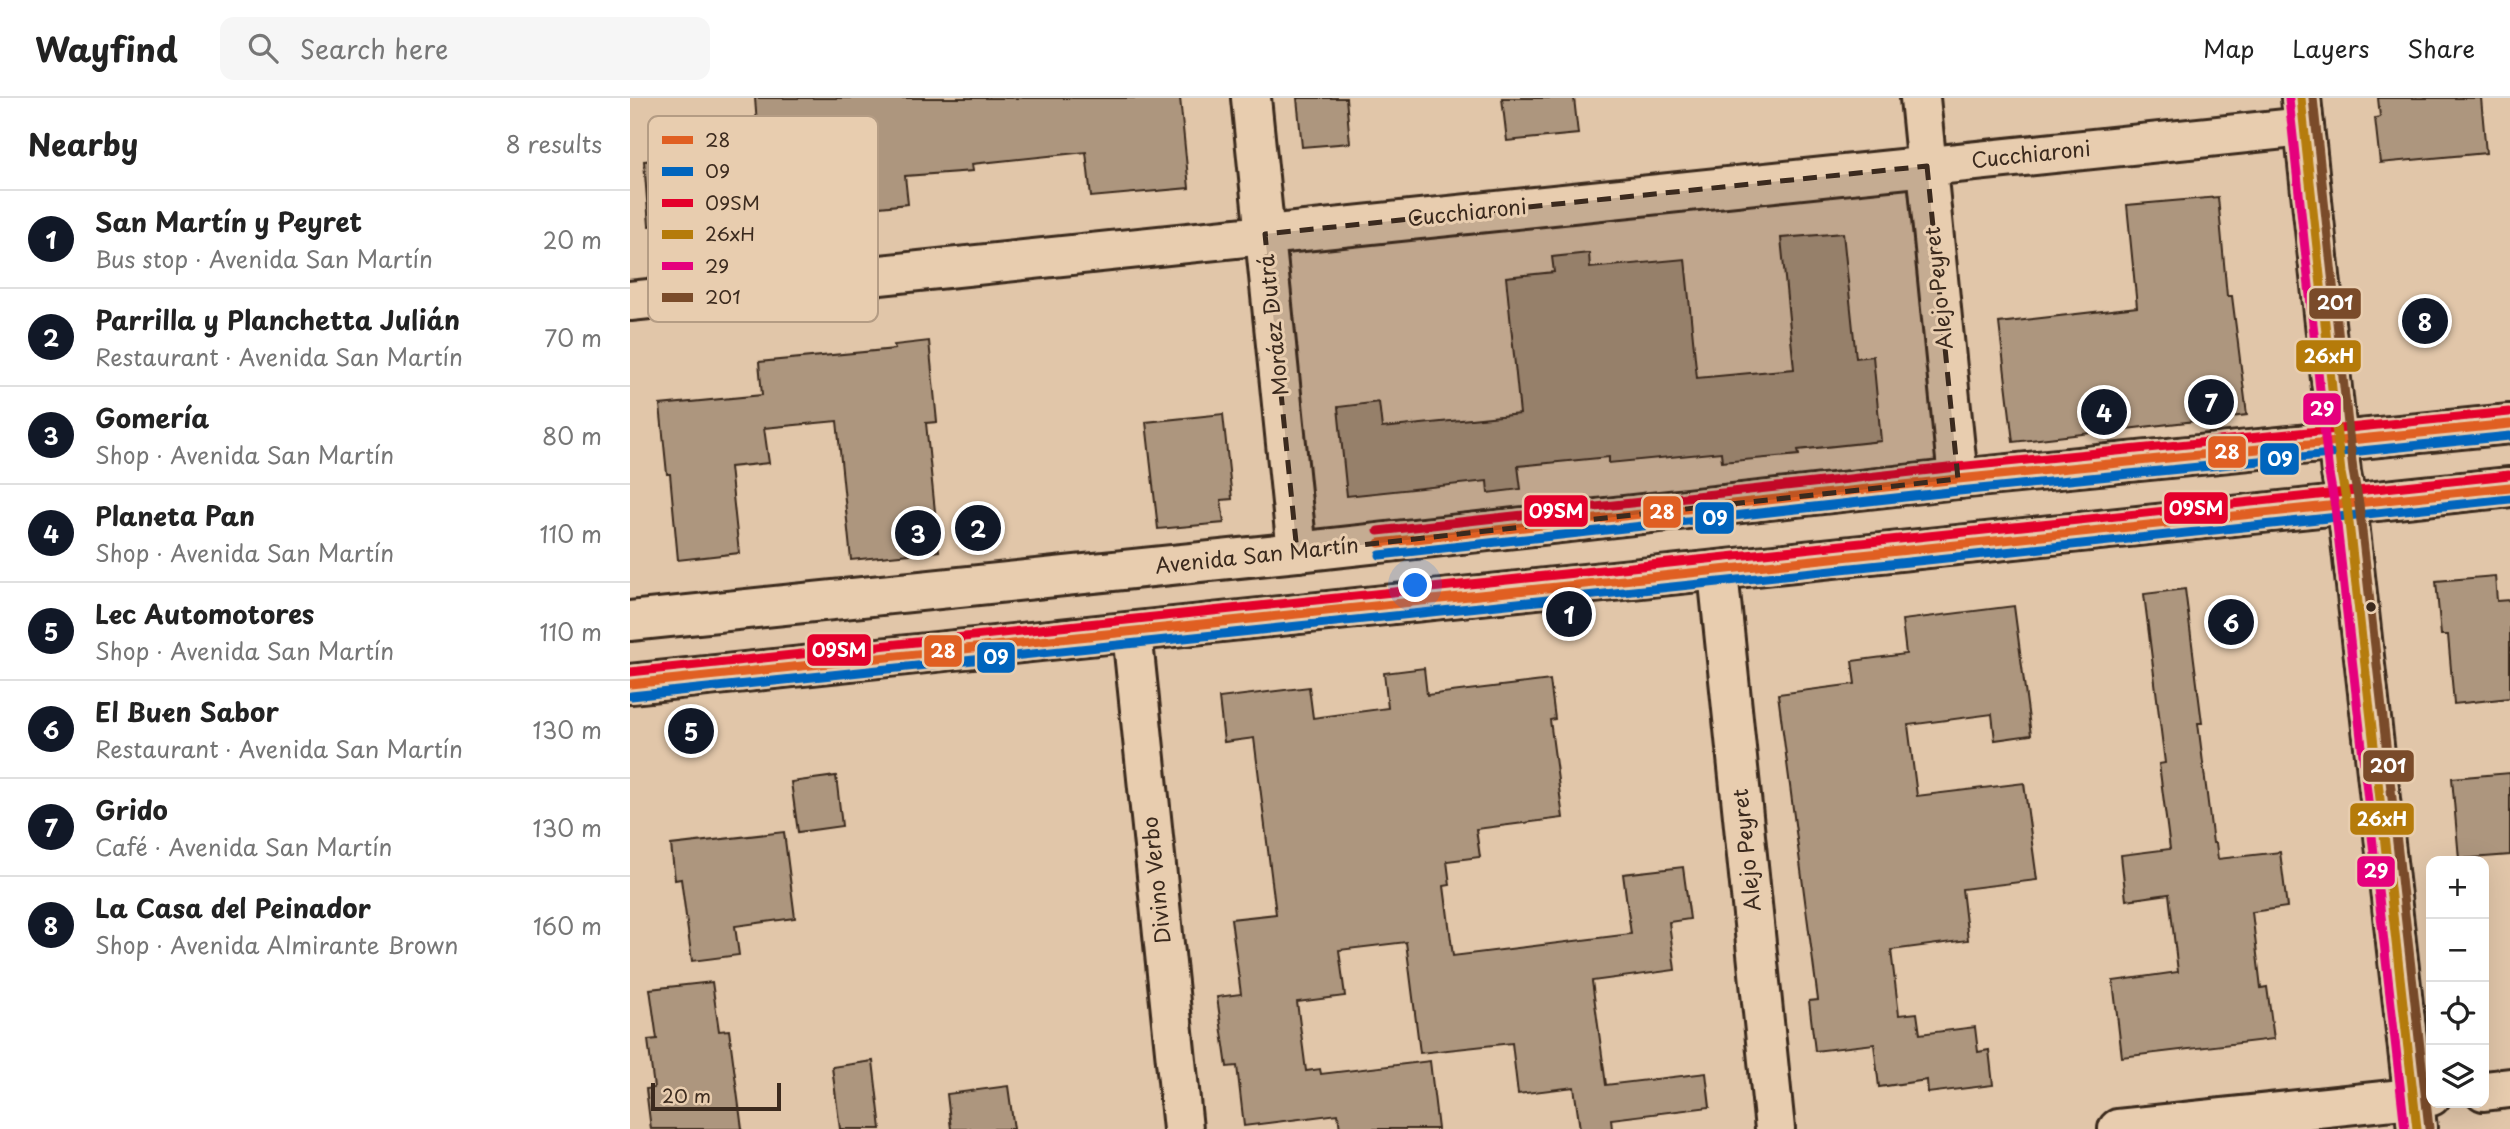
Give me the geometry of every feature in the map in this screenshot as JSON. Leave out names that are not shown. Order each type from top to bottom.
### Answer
[{"type":"main road","name":"Moráez Dutrá","points":[[1251,98],[1297,552]]},
{"type":"main road","name":"Alejo Peyret","points":[[1920,98],[1958,479]]},
{"type":"main road","name":"Cucchiaroni","points":[[878,274],[1927,166],[2302,112]]},
{"type":"main road","points":[[2118,1129],[2421,1108],[2338,442],[2302,112]]},
{"type":"main road","name":"Cucchiaroni","points":[[630,300],[648,298]]},
{"type":"main road","name":"Avenida San Martín","points":[[630,621],[1297,552],[1958,479],[2510,424]]},
{"type":"main road","points":[[630,684],[2510,487]]},
{"type":"main road","name":"Alejo Peyret","points":[[1718,572],[1775,1129]]},
{"type":"main road","name":"Divino Verbo","points":[[1132,632],[1183,1129]]},
{"type":"main road","points":[[2489,1090],[2510,1088]]},
{"type":"highlighted area","points":[[1927,166],[1958,479],[1297,552],[1265,234]]},
{"type":"building","points":[[755,98],[1180,98],[1189,188],[1091,197],[1086,152],[972,164],[973,171],[905,176],[908,204],[878,207],[878,116],[756,116]]},
{"type":"building","points":[[1297,98],[1346,98],[1350,143],[1302,147]]},
{"type":"building","points":[[1502,98],[1574,98],[1578,134],[1507,141]]},
{"type":"building","points":[[2378,98],[2481,98],[2486,153],[2380,163],[2375,118],[2380,117]]},
{"type":"building","points":[[644,161],[648,161],[648,213]]},
{"type":"building","points":[[2218,197],[2227,296],[2232,296],[2247,415],[2013,442],[1999,323],[2137,307],[2127,205]]},
{"type":"building","points":[[1843,233],[1856,358],[1873,356],[1881,441],[1798,450],[1799,455],[1722,462],[1721,452],[1609,463],[1609,457],[1518,466],[1521,489],[1488,493],[1487,481],[1347,496],[1338,407],[1379,402],[1382,428],[1520,414],[1506,277],[1554,272],[1552,257],[1589,253],[1590,268],[1685,259],[1697,378],[1794,369],[1781,238]]},
{"type":"building","points":[[929,341],[937,422],[926,423],[939,551],[851,560],[837,421],[764,428],[769,463],[730,467],[739,553],[678,560],[660,405],[762,395],[759,362],[895,349],[894,345]]},
{"type":"building","points":[[1223,414],[1232,499],[1221,500],[1224,523],[1158,529],[1146,422]]},
{"type":"building","points":[[2495,576],[2497,601],[2510,600],[2510,698],[2454,704],[2448,635],[2441,635],[2436,581]]},
{"type":"building","points":[[2185,589],[2202,723],[2198,723],[2213,843],[2216,843],[2218,859],[2280,852],[2287,907],[2252,912],[2261,988],[2267,987],[2274,1039],[2122,1057],[2113,981],[2178,972],[2169,894],[2126,900],[2121,855],[2170,849],[2159,764],[2165,763],[2144,594]]},
{"type":"building","points":[[2014,606],[2031,735],[1995,740],[1992,714],[1908,725],[1917,796],[2024,783],[2037,880],[1962,889],[1968,940],[1891,950],[1899,1015],[1917,1013],[1920,1034],[1975,1027],[1978,1052],[1989,1050],[1993,1085],[1928,1093],[1927,1080],[1879,1087],[1874,1044],[1815,1051],[1809,1001],[1818,1000],[1778,694],[1855,684],[1852,661],[1906,654],[1902,620]]},
{"type":"building","points":[[1424,668],[1427,695],[1550,680],[1555,719],[1550,720],[1563,818],[1476,829],[1480,857],[1447,861],[1450,885],[1444,886],[1453,956],[1631,934],[1623,874],[1683,867],[1690,919],[1669,922],[1675,970],[1592,981],[1606,1085],[1706,1073],[1710,1107],[1611,1119],[1612,1129],[1580,1129],[1574,1087],[1518,1094],[1512,1043],[1420,1053],[1406,942],[1339,950],[1345,996],[1297,1002],[1306,1071],[1320,1069],[1321,1074],[1430,1061],[1438,1129],[1340,1129],[1338,1114],[1244,1126],[1237,1066],[1227,1067],[1217,997],[1241,994],[1231,919],[1276,914],[1254,738],[1224,742],[1219,698],[1309,687],[1313,718],[1388,708],[1384,673]]},
{"type":"building","points":[[2510,773],[2510,855],[2459,856],[2452,778]]},
{"type":"building","points":[[836,776],[842,826],[798,832],[791,782]]},
{"type":"building","points":[[784,832],[795,918],[735,926],[739,955],[692,961],[681,879],[675,880],[671,845]]},
{"type":"building","points":[[712,982],[719,1031],[729,1030],[742,1129],[651,1129],[646,1089],[654,1088],[648,1040],[657,1039],[650,989]]},
{"type":"building","points":[[873,1061],[881,1129],[840,1129],[832,1067]]},
{"type":"building","points":[[1008,1086],[1014,1129],[951,1129],[947,1094]]},
{"type":"transit line","name":"26xH","points":[[2301,98],[2341,473],[2347,505],[2417,1129]]},
{"type":"transit line","name":"201","points":[[2313,98],[2429,1128]]},
{"type":"transit line","name":"29","points":[[2289,99],[2329,474],[2335,507],[2405,1129]]},
{"type":"transit line","name":"09SM","points":[[1378,531],[1957,467],[2509,412]]},
{"type":"transit line","name":"28","points":[[1379,543],[1958,479],[2510,424]]},
{"type":"transit line","name":"09","points":[[1380,555],[1959,491],[2510,436]]},
{"type":"transit line","name":"09SM","points":[[630,672],[2509,475]]},
{"type":"transit line","name":"28","points":[[630,684],[2510,487]]},
{"type":"transit line","name":"09","points":[[631,696],[2510,499]]},
{"type":"place","name":"La Casa del Peinador","points":[[2425,321]]},
{"type":"place","name":"Grido","points":[[2211,402]]},
{"type":"place","name":"Planeta Pan","points":[[2104,412]]},
{"type":"place","name":"Parrilla y Planchetta Julián","points":[[978,528]]},
{"type":"place","name":"Gomería","points":[[918,533]]},
{"type":"place","name":"San Martín y Peyret","points":[[1569,614]]},
{"type":"place","name":"El Buen Sabor","points":[[2231,622]]},
{"type":"place","name":"Lec Automotores","points":[[691,731]]}]
